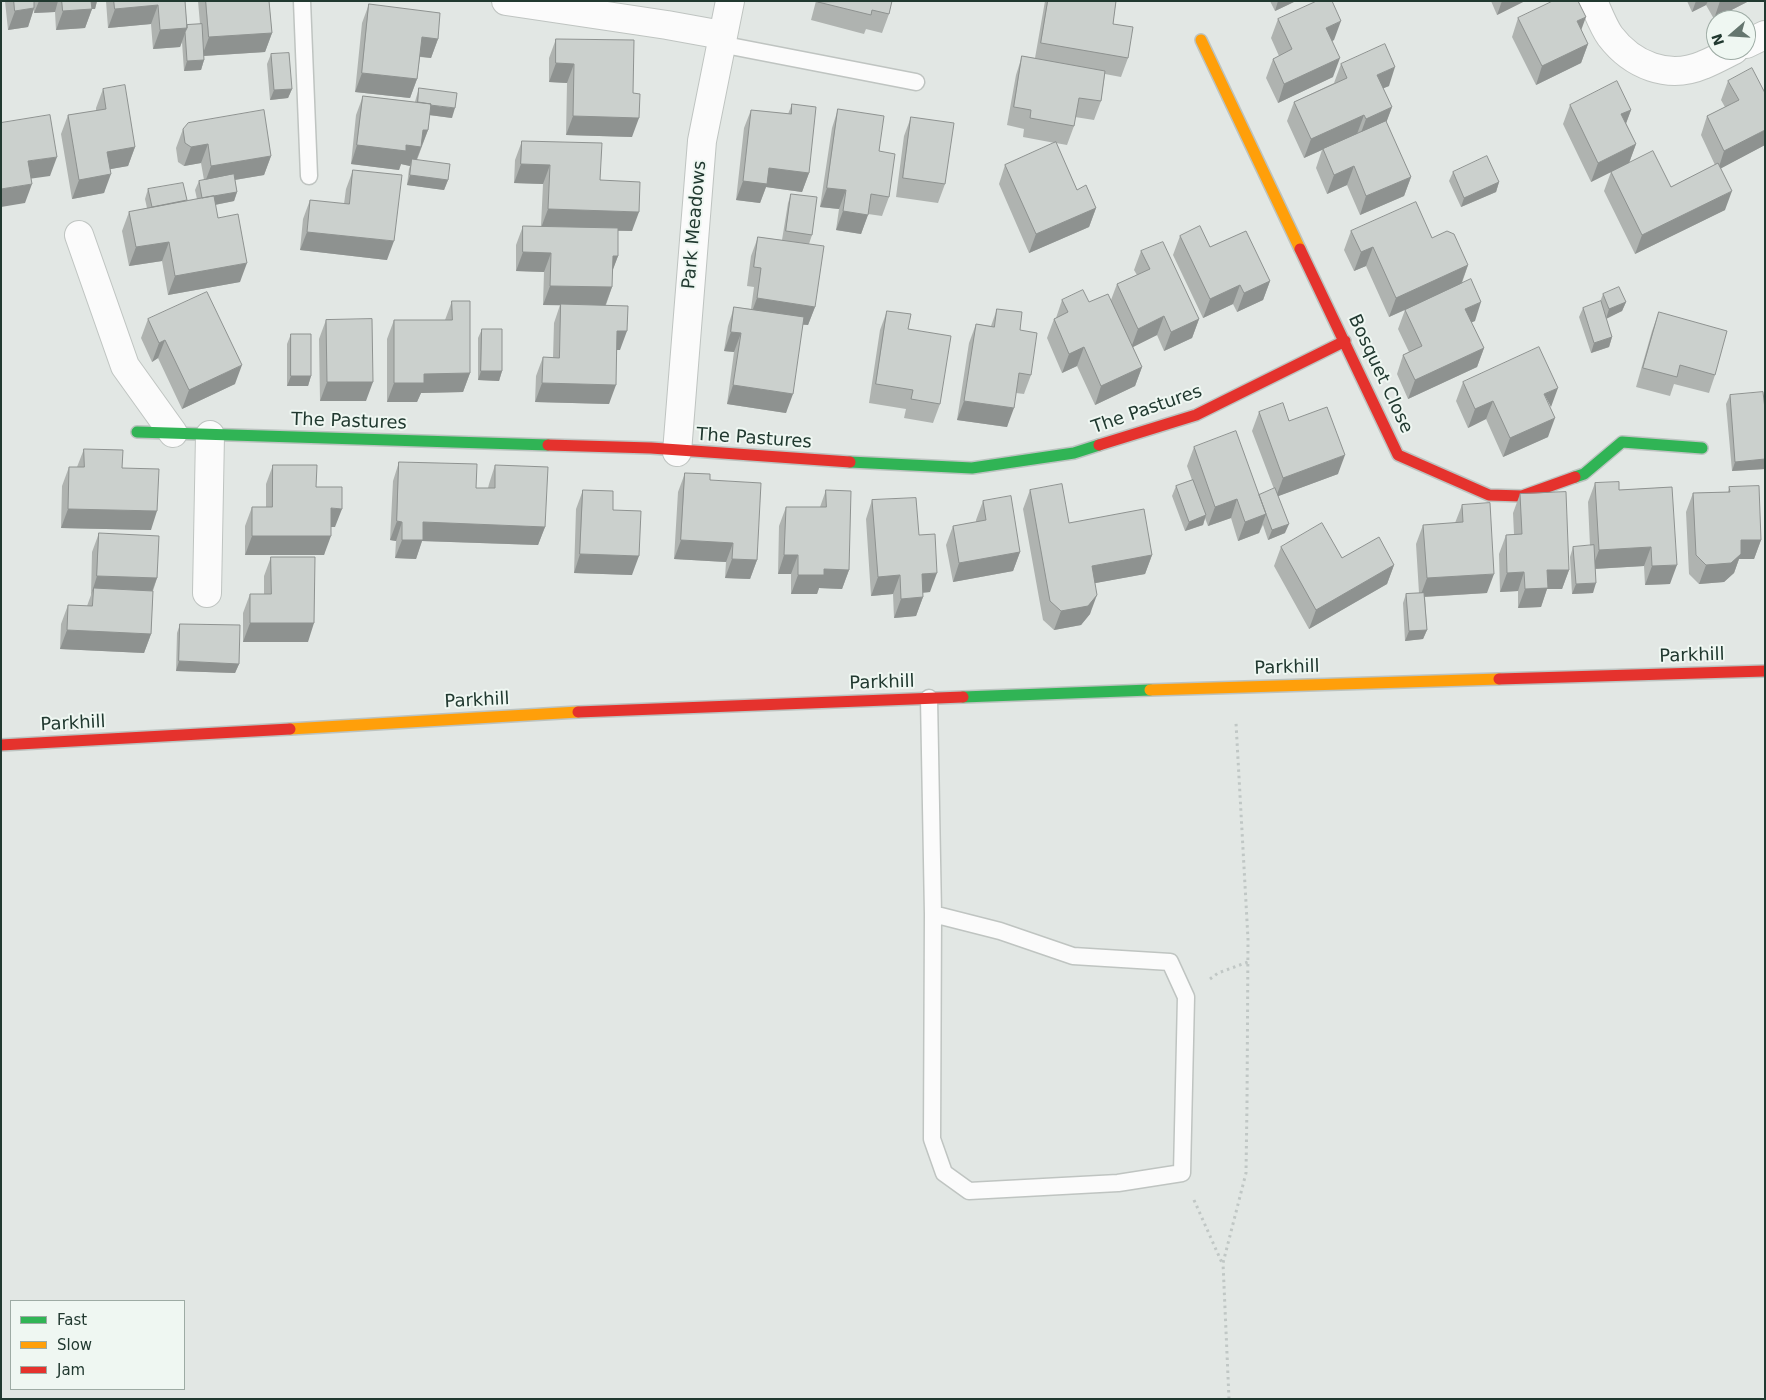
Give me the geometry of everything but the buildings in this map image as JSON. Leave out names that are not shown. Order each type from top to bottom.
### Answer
[{"type":"street","points":[[506,1],[666,25],[721,40]]},
{"type":"street","name":"Park Meadows","points":[[677,452],[702,141],[730,1]]},
{"type":"street","points":[[1593,1],[1609,34],[1623,51],[1634,60],[1664,71],[1701,66],[1713,60]]},
{"type":"street","name":"Bosquet Close","points":[[1202,40],[1398,455],[1489,495],[1522,496],[1556,486],[1584,474],[1622,442],[1702,448]]},
{"type":"street","points":[[79,235],[125,366],[173,433]]},
{"type":"street","name":"The Pastures","points":[[138,432],[651,448],[677,452],[972,468],[1074,453],[1196,415],[1345,341]]},
{"type":"street","points":[[207,592],[210,435]]},
{"type":"street","name":"Parkhill","points":[[1,745],[655,708],[1234,687],[1765,671]]},
{"type":"lane","points":[[302,1],[309,176]]},
{"type":"lane","points":[[721,40],[916,82]]},
{"type":"lane","points":[[929,698],[933,914],[932,1139],[944,1173],[970,1191],[1118,1183],[1182,1173],[1186,997],[1170,962],[1073,956],[1000,931],[933,914]]},
{"type":"path","points":[[1229,1399],[1222,1263],[1246,1172],[1248,962],[1234,687]]},
{"type":"path","points":[[1186,997],[1218,973],[1248,962]]},
{"type":"path","points":[[1182,1173],[1222,1263]]},
{"type":"traffic: fast","points":[[137,432],[548,445]]},
{"type":"traffic: fast","points":[[1575,477],[1584,474],[1622,442],[1702,448]]},
{"type":"traffic: fast","points":[[850,462],[972,468],[1074,453],[1099,445]]},
{"type":"traffic: fast","points":[[963,697],[1150,690]]},
{"type":"traffic: slow","points":[[1201,40],[1300,249]]},
{"type":"traffic: slow","points":[[1150,690],[1499,679]]},
{"type":"traffic: slow","points":[[290,729],[578,712]]},
{"type":"traffic: jam","points":[[1300,249],[1398,455],[1489,495],[1522,496],[1575,477]]},
{"type":"traffic: jam","points":[[1099,445],[1196,415],[1345,341]]},
{"type":"traffic: jam","points":[[548,445],[651,448],[850,462]]},
{"type":"traffic: jam","points":[[1499,679],[1765,671]]},
{"type":"traffic: jam","points":[[578,712],[963,697]]},
{"type":"traffic: jam","points":[[1,745],[290,729]]}]
